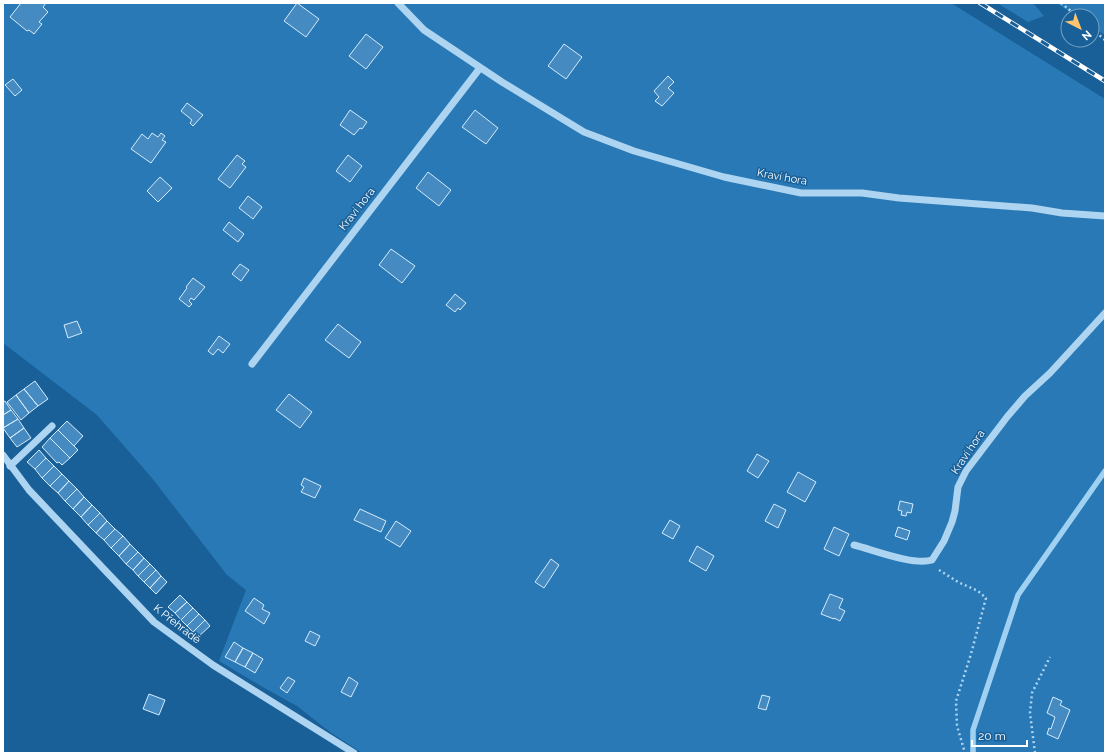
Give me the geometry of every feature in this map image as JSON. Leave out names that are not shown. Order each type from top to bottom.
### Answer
[{"type":"street","name":"Kraví hora","points":[[398,3],[424,30],[502,82],[584,132],[634,151],[724,177],[801,193],[862,194],[1032,208],[1062,213],[1105,216]]},
{"type":"street","name":"Kraví hora","points":[[252,364],[480,68]]},
{"type":"street","name":"Kraví hora","points":[[854,545],[921,562],[932,560],[944,541],[952,522],[958,488],[966,471],[1021,401],[1050,373],[1105,313]]},
{"type":"street","points":[[10,466],[52,426]]},
{"type":"street","name":"K Přehradě","points":[[3,455],[29,490],[154,622],[213,665],[354,753]]},
{"type":"path","points":[[947,575],[978,591],[986,598],[977,634],[956,701],[956,726],[965,753]]},
{"type":"path","points":[[1035,753],[1030,713],[1032,693],[1050,657]]},
{"type":"shaded area","points":[[3,3],[951,3],[1105,99],[1105,753],[362,753],[330,732],[297,706],[219,661],[246,590],[227,575],[152,478],[97,415],[3,343]]},
{"type":"shaded area","points":[[997,3],[1033,3],[1044,16],[1028,22]]},
{"type":"shaded area","points":[[1056,3],[1105,3],[1105,35],[1100,32],[1100,8],[1064,8]]},
{"type":"building","points":[[21,3],[46,3],[43,7],[48,12],[39,22],[42,24],[34,34],[29,30],[27,31],[10,17]]},
{"type":"building","points":[[297,3],[319,19],[306,37],[284,21]]},
{"type":"building","points":[[366,34],[383,47],[366,69],[349,56]]},
{"type":"building","points":[[564,44],[582,57],[566,79],[548,66]]},
{"type":"building","points":[[668,76],[674,82],[668,88],[674,93],[662,106],[655,101],[659,97],[654,91]]},
{"type":"building","points":[[13,79],[22,90],[15,96],[5,85]]},
{"type":"building","points":[[187,103],[203,115],[193,126],[190,123],[192,120],[181,111]]},
{"type":"building","points":[[350,110],[367,122],[362,129],[360,128],[354,135],[340,125]]},
{"type":"building","points":[[475,110],[498,128],[486,144],[462,127]]},
{"type":"building","points":[[152,133],[158,137],[161,133],[165,136],[162,140],[166,142],[151,163],[131,149],[142,134],[148,139]]},
{"type":"building","points":[[237,155],[245,161],[242,164],[246,167],[230,188],[218,179]]},
{"type":"building","points":[[348,155],[362,166],[350,182],[336,171]]},
{"type":"building","points":[[428,172],[451,190],[439,206],[416,188]]},
{"type":"building","points":[[160,177],[172,188],[158,202],[147,191]]},
{"type":"building","points":[[248,196],[262,207],[253,219],[239,208]]},
{"type":"building","points":[[229,222],[244,234],[238,242],[223,230]]},
{"type":"building","points":[[391,249],[415,266],[402,283],[379,265]]},
{"type":"building","points":[[240,264],[249,270],[241,281],[232,274]]},
{"type":"building","points":[[193,278],[205,287],[194,300],[191,298],[189,301],[192,304],[189,307],[179,299]]},
{"type":"building","points":[[455,294],[466,303],[460,310],[458,308],[455,312],[446,305]]},
{"type":"building","points":[[77,321],[82,333],[68,338],[64,325]]},
{"type":"building","points":[[338,324],[361,342],[349,358],[325,340]]},
{"type":"building","points":[[219,336],[230,344],[223,353],[218,349],[213,355],[208,351]]},
{"type":"building","points":[[35,381],[48,399],[38,406],[24,389]]},
{"type":"building","points":[[24,389],[38,406],[29,413],[16,395]]},
{"type":"building","points":[[289,394],[312,412],[300,428],[276,410]]},
{"type":"building","points":[[16,395],[29,413],[21,420],[7,402]]},
{"type":"building","points":[[5,401],[11,410],[3,415],[3,402]]},
{"type":"building","points":[[11,410],[18,419],[3,428],[3,415]]},
{"type":"building","points":[[18,419],[24,428],[10,438],[3,428]]},
{"type":"building","points":[[67,421],[83,436],[74,446],[58,430]]},
{"type":"building","points":[[24,428],[31,438],[17,447],[10,438]]},
{"type":"building","points":[[58,430],[78,450],[70,458],[50,438]]},
{"type":"building","points":[[50,438],[70,458],[62,465],[59,462],[57,463],[42,447]]},
{"type":"building","points":[[39,450],[46,458],[35,469],[27,462]]},
{"type":"building","points":[[757,454],[769,461],[758,478],[747,471]]},
{"type":"building","points":[[46,458],[54,466],[42,478],[35,469]]},
{"type":"building","points":[[54,466],[62,474],[50,486],[42,478]]},
{"type":"building","points":[[798,472],[816,482],[805,502],[787,492]]},
{"type":"building","points":[[62,474],[69,481],[58,493],[50,486]]},
{"type":"building","points":[[304,478],[321,486],[315,498],[301,492],[304,487],[301,485]]},
{"type":"building","points":[[69,481],[77,489],[65,501],[58,493]]},
{"type":"building","points":[[77,489],[84,497],[73,509],[65,501]]},
{"type":"building","points":[[84,497],[92,505],[81,517],[73,509]]},
{"type":"building","points":[[900,501],[913,504],[911,513],[907,512],[906,516],[901,515],[902,511],[898,510]]},
{"type":"building","points":[[774,504],[786,510],[778,528],[765,521]]},
{"type":"building","points":[[92,505],[100,513],[88,525],[81,517]]},
{"type":"building","points":[[360,509],[386,521],[381,532],[354,520]]},
{"type":"building","points":[[100,513],[107,521],[96,533],[88,525]]},
{"type":"building","points":[[670,520],[680,526],[673,539],[662,533]]},
{"type":"building","points":[[107,521],[115,529],[104,540],[96,533]]},
{"type":"building","points":[[396,521],[411,531],[400,547],[385,538]]},
{"type":"building","points":[[834,527],[849,534],[839,556],[824,549]]},
{"type":"building","points":[[898,527],[910,531],[907,540],[895,536]]},
{"type":"building","points":[[115,529],[123,536],[111,548],[104,540]]},
{"type":"building","points":[[123,536],[130,544],[119,556],[111,548]]},
{"type":"building","points":[[130,544],[138,552],[126,564],[119,556]]},
{"type":"building","points":[[697,546],[714,556],[706,571],[689,561]]},
{"type":"building","points":[[138,552],[144,558],[133,570],[126,564]]},
{"type":"building","points":[[144,558],[150,564],[138,576],[133,570]]},
{"type":"building","points":[[551,559],[559,565],[544,588],[535,582]]},
{"type":"building","points":[[150,564],[156,570],[144,582],[138,576]]},
{"type":"building","points":[[156,570],[161,576],[150,588],[144,582]]},
{"type":"building","points":[[161,576],[167,582],[156,594],[150,588]]},
{"type":"building","points":[[830,594],[843,599],[839,608],[845,611],[840,621],[821,614]]},
{"type":"building","points":[[180,595],[187,602],[175,613],[168,607]]},
{"type":"building","points":[[254,598],[264,605],[262,609],[270,613],[264,624],[245,611]]},
{"type":"building","points":[[187,602],[193,608],[181,620],[175,613]]},
{"type":"building","points":[[193,608],[199,614],[187,626],[181,620]]},
{"type":"building","points":[[199,614],[205,620],[193,632],[187,626]]},
{"type":"building","points":[[205,620],[210,626],[198,637],[193,632]]},
{"type":"building","points":[[310,631],[320,636],[315,646],[305,641]]},
{"type":"building","points":[[234,642],[243,648],[235,662],[225,657]]},
{"type":"building","points":[[243,648],[253,653],[245,667],[235,662]]},
{"type":"building","points":[[253,653],[263,659],[255,673],[245,667]]},
{"type":"building","points":[[288,677],[295,681],[287,693],[280,688]]},
{"type":"building","points":[[349,677],[358,683],[351,697],[341,692]]},
{"type":"building","points":[[149,694],[165,700],[159,715],[143,709]]},
{"type":"building","points":[[762,695],[770,697],[766,710],[758,708]]},
{"type":"building","points":[[1053,697],[1062,701],[1060,705],[1070,710],[1058,739],[1047,734],[1049,728],[1051,729],[1055,717],[1047,713]]},
{"type":"waterway","points":[[973,753],[973,730],[1018,595],[1105,471]]},
{"type":"railway","points":[[980,3],[1105,81]]}]
